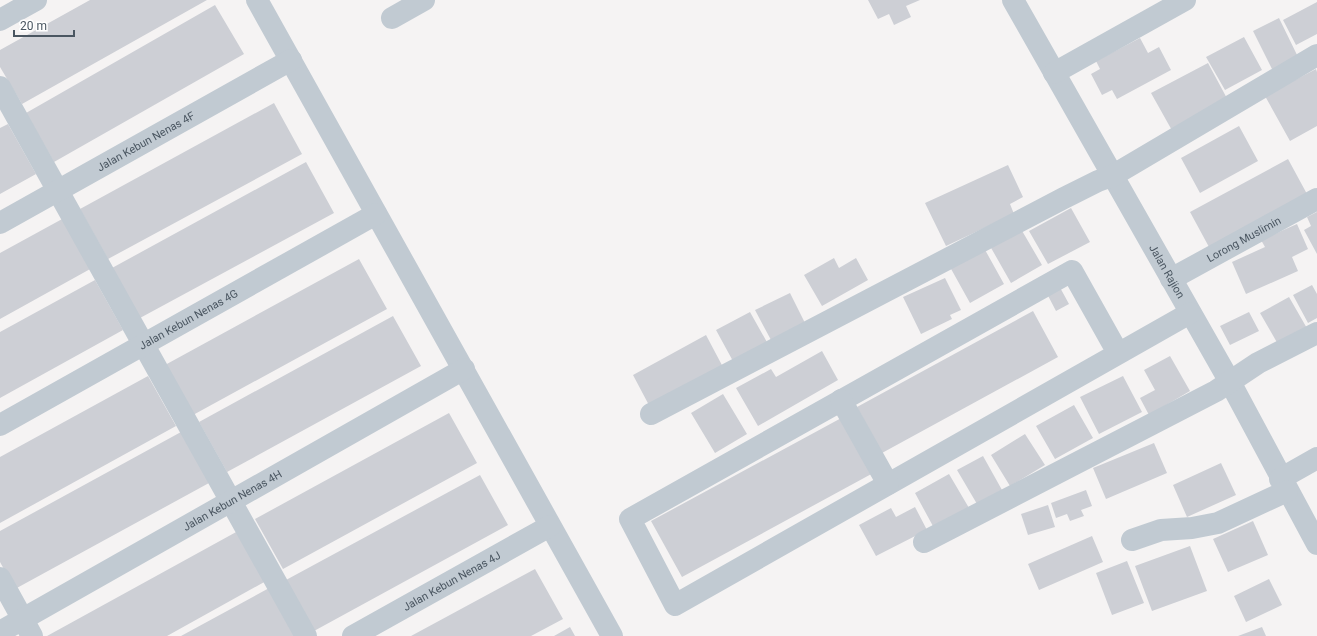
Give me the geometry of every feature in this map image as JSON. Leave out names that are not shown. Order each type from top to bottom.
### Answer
[{"type":"street","points":[[0,20],[36,0]]},
{"type":"street","points":[[257,0],[612,636]]},
{"type":"street","points":[[392,18],[424,0]]},
{"type":"street","name":"Jalan Rajion","points":[[1013,0],[1054,73],[1105,178],[1171,279],[1190,313],[1223,387],[1284,485],[1317,544]]},
{"type":"street","points":[[1054,73],[1185,0]]},
{"type":"street","points":[[651,414],[1105,178],[1317,55]]},
{"type":"street","name":"Jalan Kebun Nenas 4F","points":[[0,223],[291,60]]},
{"type":"street","points":[[0,87],[306,636]]},
{"type":"street","name":"Lorong Muslimin","points":[[1171,279],[1317,199]]},
{"type":"street","name":"Jalan Kebun Nenas 4G","points":[[0,425],[376,214]]},
{"type":"street","points":[[1118,353],[1072,271],[630,519],[675,605],[1190,313]]},
{"type":"street","points":[[924,542],[1223,387],[1258,363],[1317,333]]},
{"type":"street","name":"Jalan Kebun Nenas 4H","points":[[0,632],[27,627],[231,501],[464,369]]},
{"type":"street","points":[[841,400],[888,484]]},
{"type":"street","points":[[1132,540],[1161,530],[1192,528],[1218,523],[1284,485],[1317,458]]},
{"type":"street","name":"Jalan Kebun Nenas 4J","points":[[353,636],[550,526]]},
{"type":"street","points":[[0,578],[27,627]]},
{"type":"building","points":[[90,0],[207,0],[22,104],[0,67],[0,50]]},
{"type":"building","points":[[868,0],[920,0],[906,6],[911,17],[894,25],[889,14],[878,19]]},
{"type":"building","points":[[1317,2],[1317,34],[1296,45],[1283,20]]},
{"type":"building","points":[[215,5],[244,54],[54,162],[26,113]]},
{"type":"building","points":[[1279,18],[1299,59],[1273,71],[1253,31]]},
{"type":"building","points":[[1244,37],[1262,70],[1225,90],[1206,57]]},
{"type":"building","points":[[1140,38],[1148,53],[1159,47],[1171,70],[1117,99],[1112,90],[1102,95],[1091,74],[1100,69],[1096,61]]},
{"type":"building","points":[[1208,63],[1230,104],[1174,134],[1151,93]]},
{"type":"building","points":[[1316,69],[1317,126],[1290,141],[1265,96]]},
{"type":"building","points":[[274,103],[302,154],[108,259],[80,209]]},
{"type":"building","points":[[8,124],[36,174],[0,194],[0,128]]},
{"type":"building","points":[[1239,126],[1258,161],[1200,193],[1181,158]]},
{"type":"building","points":[[1288,159],[1307,194],[1209,247],[1190,212]]},
{"type":"building","points":[[306,162],[334,213],[140,318],[112,268]]},
{"type":"building","points":[[1008,165],[1023,197],[1010,204],[1014,214],[946,246],[925,203]]},
{"type":"building","points":[[1071,208],[1090,242],[1048,264],[1029,231]]},
{"type":"building","points":[[1317,212],[1317,254],[1304,230],[1311,226],[1307,217]]},
{"type":"building","points":[[64,218],[92,268],[0,319],[0,253]]},
{"type":"building","points":[[1297,224],[1308,249],[1292,257],[1298,271],[1246,294],[1232,262],[1265,247],[1261,240]]},
{"type":"building","points":[[1021,229],[1042,265],[1011,283],[990,246]]},
{"type":"building","points":[[984,248],[1004,284],[970,303],[950,267]]},
{"type":"building","points":[[834,258],[839,268],[856,258],[868,280],[822,306],[804,275]]},
{"type":"building","points":[[359,259],[387,309],[193,415],[165,365]]},
{"type":"building","points":[[945,278],[961,310],[950,315],[952,319],[921,334],[903,297]]},
{"type":"building","points":[[95,280],[123,330],[0,398],[0,332]]},
{"type":"building","points":[[1057,282],[1069,304],[1056,311],[1044,288]]},
{"type":"building","points":[[1312,285],[1317,294],[1317,318],[1308,323],[1293,295]]},
{"type":"building","points":[[790,293],[805,323],[771,340],[755,310]]},
{"type":"building","points":[[1289,297],[1308,330],[1279,346],[1260,313]]},
{"type":"building","points":[[1033,311],[1058,357],[882,453],[857,407]]},
{"type":"building","points":[[750,312],[768,344],[734,363],[716,330]]},
{"type":"building","points":[[1249,312],[1259,331],[1230,345],[1220,326]]},
{"type":"building","points":[[393,316],[421,366],[227,472],[199,422]]},
{"type":"building","points":[[706,335],[724,369],[651,409],[633,375]]},
{"type":"building","points":[[822,351],[838,380],[758,426],[736,388],[771,369],[776,377]]},
{"type":"building","points":[[1170,356],[1190,391],[1149,415],[1140,398],[1155,390],[1144,370]]},
{"type":"building","points":[[148,376],[176,426],[0,523],[0,457]]},
{"type":"building","points":[[1123,376],[1142,412],[1099,434],[1080,397]]},
{"type":"building","points":[[723,394],[747,434],[715,453],[691,413]]},
{"type":"building","points":[[1074,405],[1093,438],[1055,459],[1036,426]]},
{"type":"building","points":[[449,413],[477,463],[283,569],[255,519]]},
{"type":"building","points":[[845,416],[875,472],[682,577],[651,521]]},
{"type":"building","points":[[181,432],[209,483],[15,589],[0,562],[0,531]]},
{"type":"building","points":[[1025,434],[1045,465],[1010,486],[991,455]]},
{"type":"building","points":[[1154,443],[1167,473],[1106,499],[1093,468]]},
{"type":"building","points":[[983,456],[1002,490],[977,504],[957,470]]},
{"type":"building","points":[[1221,463],[1236,495],[1187,517],[1173,485]]},
{"type":"building","points":[[949,474],[969,508],[934,528],[915,493]]},
{"type":"building","points":[[480,475],[508,525],[314,631],[286,580]]},
{"type":"building","points":[[1086,490],[1092,506],[1081,510],[1084,516],[1070,521],[1067,514],[1056,518],[1051,503]]},
{"type":"building","points":[[1048,505],[1055,527],[1028,535],[1021,514]]},
{"type":"building","points":[[915,507],[927,530],[876,556],[859,525],[891,508],[896,517]]},
{"type":"building","points":[[1253,521],[1268,555],[1228,572],[1213,539]]},
{"type":"building","points":[[238,531],[266,581],[167,636],[47,636]]},
{"type":"building","points":[[1092,536],[1103,562],[1039,590],[1028,564]]},
{"type":"building","points":[[1190,546],[1207,591],[1152,611],[1135,566]]},
{"type":"building","points":[[1127,561],[1144,603],[1112,615],[1096,573]]},
{"type":"building","points":[[535,569],[563,619],[531,636],[411,636]]},
{"type":"building","points":[[1269,579],[1282,605],[1246,622],[1234,596]]},
{"type":"building","points":[[271,587],[298,636],[181,636]]},
{"type":"building","points":[[570,627],[575,636],[554,636]]},
{"type":"building","points":[[1262,627],[1266,636],[1238,636]]}]
